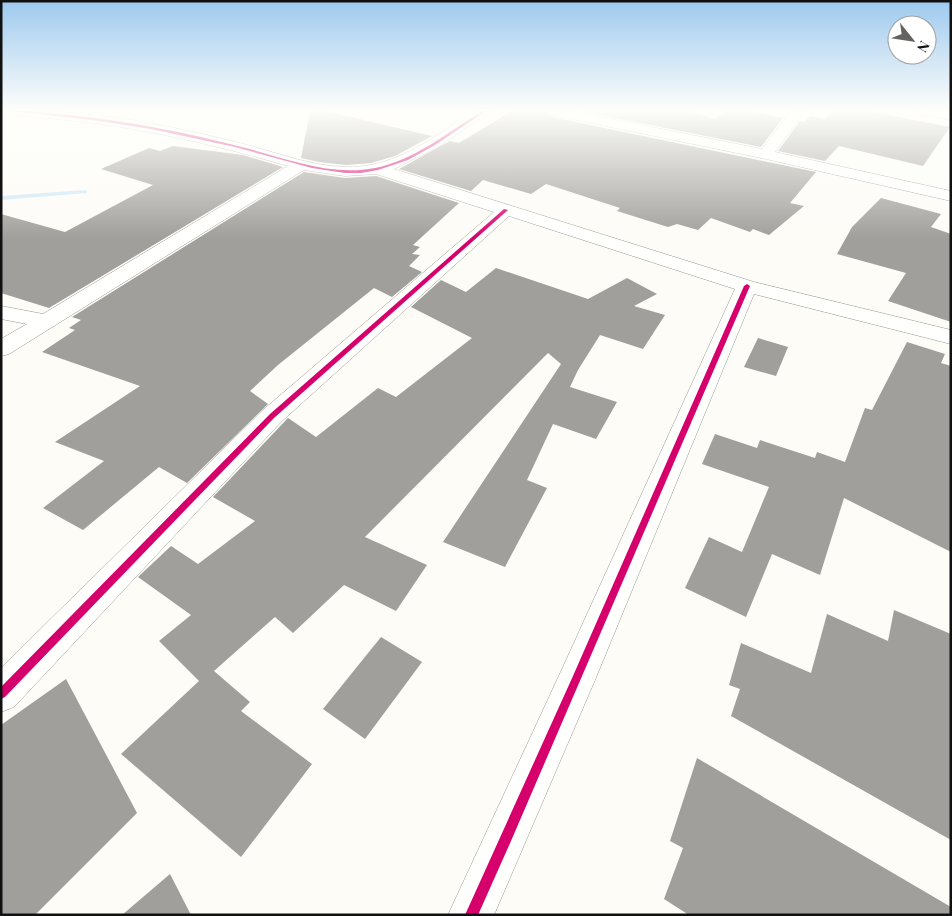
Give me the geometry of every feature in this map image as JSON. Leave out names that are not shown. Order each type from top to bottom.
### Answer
[{"type":"street","points":[[264,154],[326,170],[354,171],[376,169],[415,154]]},
{"type":"street","points":[[766,154],[951,196]]},
{"type":"street","points":[[1,349],[302,164]]},
{"type":"street","points":[[376,169],[747,286],[951,337]]},
{"type":"street","points":[[1,694],[272,416],[506,210]]},
{"type":"street","points":[[472,915],[535,776],[662,478],[747,286]]},
{"type":"street","points":[[1,312],[47,321]]},
{"type":"building","points":[[136,154],[233,154],[283,167],[49,308],[1,293],[1,214],[65,232],[153,185],[101,169]]},
{"type":"building","points":[[302,154],[399,154],[371,163],[346,165],[301,158]]},
{"type":"building","points":[[427,154],[728,154],[816,172],[790,203],[804,206],[769,235],[753,229],[750,232],[711,218],[698,230],[677,224],[668,227],[617,211],[620,208],[546,184],[531,194],[483,180],[471,191],[399,169]]},
{"type":"building","points":[[791,154],[832,154],[825,161]]},
{"type":"building","points":[[872,154],[931,154],[923,166]]},
{"type":"building","points":[[304,172],[345,178],[376,176],[459,203],[413,245],[420,247],[412,254],[420,255],[409,266],[422,272],[392,297],[374,288],[278,365],[250,391],[268,404],[187,483],[159,467],[83,530],[43,508],[104,461],[55,442],[140,386],[42,352],[75,330],[69,328],[81,320],[72,317]]},
{"type":"building","points":[[881,198],[941,214],[931,227],[951,234],[951,322],[888,301],[906,273],[837,254],[852,227]]},
{"type":"building","points":[[496,268],[588,299],[627,278],[657,294],[634,306],[665,315],[643,349],[600,335],[578,370],[570,387],[617,402],[596,439],[553,424],[527,480],[547,488],[505,567],[443,542],[561,364],[548,353],[365,537],[427,565],[396,611],[344,585],[293,633],[275,617],[214,671],[250,702],[241,711],[312,764],[241,857],[121,754],[199,681],[159,641],[191,615],[138,577],[171,546],[198,564],[255,521],[213,497],[288,418],[316,437],[378,388],[396,397],[472,338],[411,307],[441,280],[466,292]]},
{"type":"building","points":[[758,338],[788,347],[776,376],[744,367]]},
{"type":"building","points":[[907,342],[945,354],[941,363],[951,366],[951,552],[844,498],[820,575],[772,554],[746,617],[685,588],[709,537],[742,552],[769,487],[702,464],[715,434],[757,448],[760,440],[815,458],[817,452],[845,462],[865,408],[872,410]]},
{"type":"building","points":[[894,610],[951,634],[951,840],[731,716],[740,689],[729,685],[741,643],[811,673],[827,614],[888,641]]},
{"type":"building","points":[[381,637],[422,662],[365,739],[323,709]]},
{"type":"building","points":[[66,679],[137,813],[35,915],[1,915],[1,725]]},
{"type":"building","points":[[697,758],[951,907],[951,915],[689,915],[664,899],[683,848],[670,841]]},
{"type":"building","points":[[170,874],[191,915],[122,915]]},
{"type":"waterway","points":[[1,198],[85,192]]},
{"type":"cycle path","points":[[262,154],[312,167],[345,172],[378,169],[417,154]]},
{"type":"cycle path","points":[[1,694],[272,416],[506,210]]},
{"type":"cycle path","points":[[471,915],[576,680],[747,286]]}]
